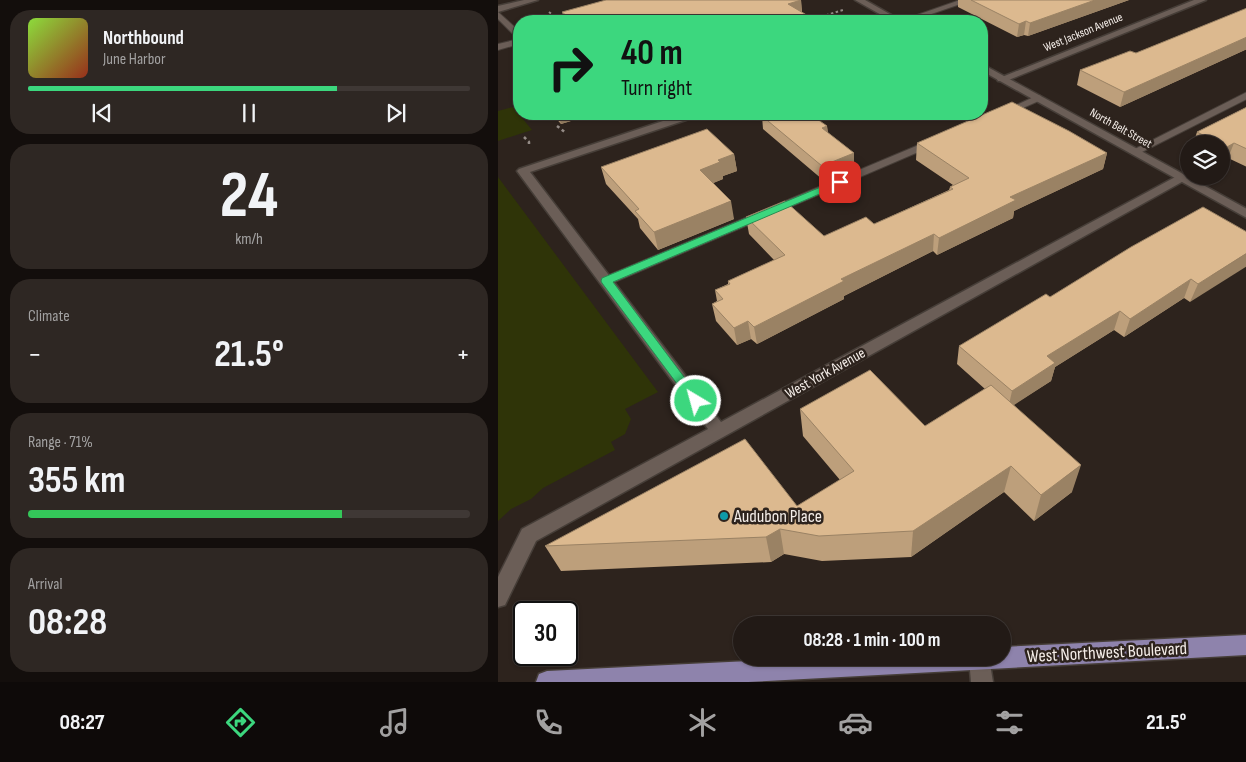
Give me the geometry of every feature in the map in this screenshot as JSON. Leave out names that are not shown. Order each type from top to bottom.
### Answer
[{"type":"main road","name":"West Northwest Boulevard","points":[[1011,657],[1246,645]]},
{"type":"main road","name":"West Northwest Boulevard","points":[[547,682],[823,675],[911,666]]},
{"type":"street","points":[[498,9],[534,0]]},
{"type":"street","points":[[859,0],[887,15]]},
{"type":"street","name":"West Jackson Avenue","points":[[1002,79],[1202,0]]},
{"type":"street","name":"North Belt Street","points":[[988,71],[1180,176]]},
{"type":"street","points":[[676,120],[524,171],[719,431]]},
{"type":"street","name":"West York Avenue","points":[[498,598],[528,535],[1180,180]]},
{"type":"street","name":"North Belt Street","points":[[1195,185],[1246,214]]},
{"type":"street","points":[[980,666],[982,682]]},
{"type":"lane","points":[[922,15],[968,0]]},
{"type":"lane","points":[[498,14],[513,29]]},
{"type":"lane","points":[[498,47],[513,43]]},
{"type":"lane","points":[[1134,152],[1246,95]]},
{"type":"lane","points":[[992,118],[1038,98]]},
{"type":"lane","points":[[606,281],[946,137]]},
{"type":"path","points":[[827,15],[847,9]]},
{"type":"path","points":[[547,10],[553,15]]},
{"type":"green space","points":[[513,107],[513,120],[524,120],[532,130],[498,141],[498,111]]},
{"type":"green space","points":[[498,177],[658,392],[625,409],[631,419],[625,434],[611,442],[615,450],[543,488],[531,499],[511,509],[498,521]]},
{"type":"building","points":[[606,0],[801,0],[788,4],[807,15],[566,15],[562,12]]},
{"type":"building","points":[[971,0],[1095,0],[1030,23],[1026,21],[1019,24]]},
{"type":"building","points":[[1247,8],[1247,37],[1124,92],[1080,70],[1130,51],[1136,53]]},
{"type":"building","points":[[1012,102],[1107,153],[1010,197],[1016,200],[939,238],[934,234],[841,279],[844,281],[754,327],[748,321],[734,328],[712,304],[723,299],[715,290],[730,284],[728,281],[785,255],[746,217],[785,201],[824,236],[866,217],[874,224],[953,189],[950,187],[969,178],[917,143],[970,120],[988,120],[988,112]]},
{"type":"building","points":[[1247,107],[1247,149],[1234,143],[1230,145],[1230,135],[1203,135],[1197,132]]},
{"type":"building","points":[[767,120],[818,120],[827,126],[822,128],[854,153],[822,166]]},
{"type":"building","points":[[707,129],[734,154],[700,170],[731,201],[654,232],[635,211],[639,209],[601,167]]},
{"type":"building","points":[[1203,207],[1247,232],[1247,253],[1198,284],[1191,279],[1130,319],[1120,311],[1047,356],[1055,363],[1012,391],[959,346],[1046,294],[1050,297],[1131,247]]},
{"type":"building","points":[[870,370],[925,426],[991,385],[1081,465],[1041,495],[1011,466],[913,531],[819,536],[780,529],[766,537],[545,546],[745,439],[797,506],[854,471],[800,409]]},
{"type":"place","name":"Audubon Place","points":[[724,516]]},
{"type":"route","points":[[696,401],[606,281],[840,182]]}]
